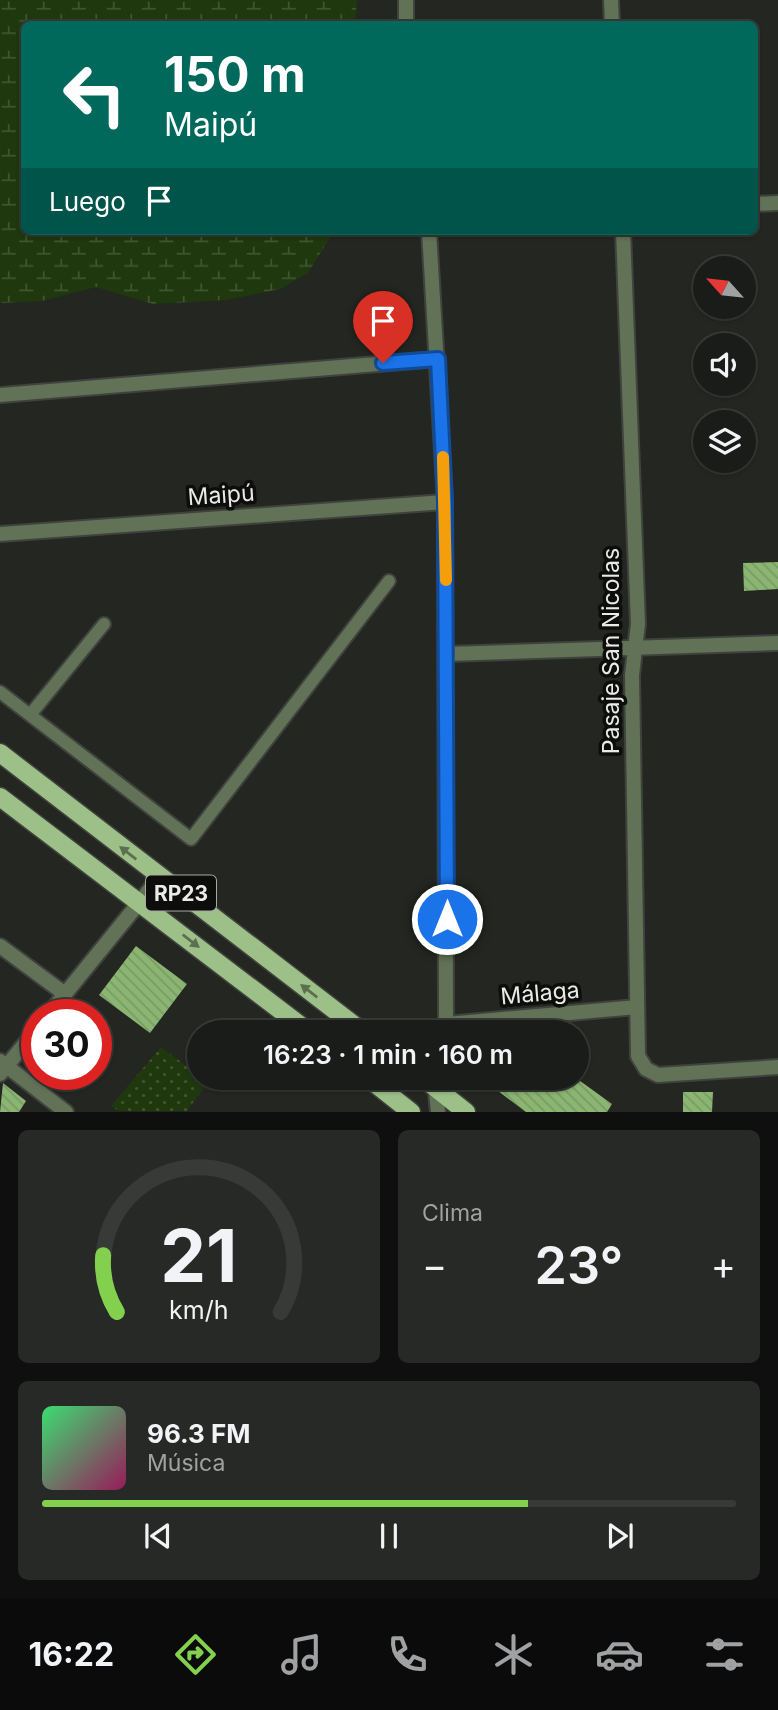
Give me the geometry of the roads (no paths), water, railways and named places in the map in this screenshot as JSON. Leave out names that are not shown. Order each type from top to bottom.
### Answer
[{"type":"main road","name":"RP23","points":[[0,753],[347,1020]]},
{"type":"main road","name":"RP23","points":[[0,797],[293,1020]]},
{"type":"main road","points":[[384,1090],[411,1111]]},
{"type":"main road","points":[[442,1090],[466,1111]]},
{"type":"street","points":[[406,0],[406,21]]},
{"type":"street","points":[[611,0],[612,21]]},
{"type":"street","points":[[758,204],[778,203]]},
{"type":"street","points":[[429,235],[445,502],[446,1020]]},
{"type":"street","name":"Pasaje San Nicolas","points":[[623,235],[638,624],[632,675],[638,1056],[646,1069],[658,1075],[778,1067]]},
{"type":"street","points":[[0,395],[438,359]]},
{"type":"street","name":"Maipú","points":[[0,534],[445,502]]},
{"type":"street","points":[[447,654],[778,643]]},
{"type":"street","points":[[61,999],[160,877]]},
{"type":"street","points":[[0,946],[65,994]]},
{"type":"street","name":"Málaga","points":[[519,1020],[637,1007]]},
{"type":"street","points":[[21,1046],[2,1067],[66,1111]]},
{"type":"street","points":[[433,1090],[438,1111]]},
{"type":"lane","points":[[0,692],[191,839],[389,581]]},
{"type":"lane","points":[[30,715],[104,624]]}]
